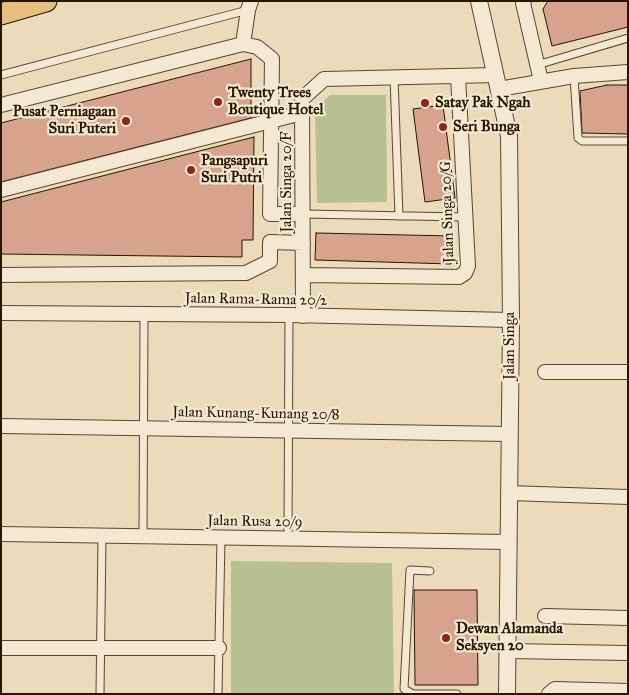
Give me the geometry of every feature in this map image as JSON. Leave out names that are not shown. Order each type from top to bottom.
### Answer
[{"type":"main road","points":[[1,14],[46,1]]},
{"type":"street","name":"Jalan Singa","points":[[479,1],[510,136],[511,320],[507,694]]},
{"type":"street","points":[[524,1],[541,81]]},
{"type":"street","points":[[243,44],[249,6]]},
{"type":"street","points":[[1,105],[243,44],[257,47],[272,59],[270,214],[303,214]]},
{"type":"street","name":"Jalan Singa 20/F","points":[[303,316],[302,99],[324,79],[458,76],[497,82],[541,81],[574,76],[628,72]]},
{"type":"street","name":"Jalan Singa 20/G","points":[[304,275],[459,277],[465,273],[468,266],[458,76]]},
{"type":"street","points":[[1,190],[302,113]]},
{"type":"street","points":[[1,276],[246,273],[270,261],[270,242],[303,243]]},
{"type":"street","name":"Jalan Rama-Rama 20/2","points":[[1,313],[511,320]]},
{"type":"street","points":[[545,372],[628,372]]},
{"type":"street","name":"Jalan Kunang-Kunang 20/8","points":[[1,426],[509,434]]},
{"type":"street","points":[[509,493],[628,497]]},
{"type":"street","name":"Jalan Rusa 20/9","points":[[1,534],[508,542]]},
{"type":"street","points":[[545,616],[628,618]]},
{"type":"street","points":[[1,648],[219,648]]},
{"type":"street","points":[[507,651],[628,653]]},
{"type":"street","points":[[549,694],[555,689],[628,691]]},
{"type":"lane","points":[[1,75],[249,6]]},
{"type":"lane","points":[[537,64],[628,38]]},
{"type":"lane","points":[[574,76],[578,138],[582,141],[628,141]]},
{"type":"lane","points":[[394,78],[399,216]]},
{"type":"lane","points":[[303,214],[466,217]]},
{"type":"lane","points":[[143,536],[144,315]]},
{"type":"lane","points":[[288,538],[289,316]]},
{"type":"lane","points":[[100,694],[102,536]]},
{"type":"lane","points":[[218,694],[221,538]]},
{"type":"lane","points":[[430,570],[410,570],[404,689],[413,694],[457,694]]},
{"type":"green space","points":[[330,95],[386,95],[387,202],[317,203],[315,109]]},
{"type":"green space","points":[[231,561],[392,563],[394,694],[231,694]]},
{"type":"building","points":[[548,1],[628,1],[628,27],[552,46],[543,9]]},
{"type":"building","name":"Pusat Perniagaan Suri Puteri","points":[[251,59],[251,118],[1,182],[1,123]]},
{"type":"building","points":[[607,85],[628,85],[628,134],[582,133],[580,91]]},
{"type":"building","points":[[443,105],[455,198],[425,202],[413,109]]},
{"type":"building","name":"Pangsapuri Suri Putri","points":[[254,137],[253,240],[242,240],[242,257],[1,254],[1,202]]},
{"type":"building","points":[[316,233],[452,236],[451,264],[315,260]]},
{"type":"building","name":"Dewan Alamanda Seksyen 20","points":[[414,590],[477,590],[478,685],[415,685]]},
{"type":"place","name":"Twenty Trees Boutique Hotel","points":[[218,102]]},
{"type":"place","name":"Satay Pak Ngah","points":[[425,103]]},
{"type":"place","name":"Pusat Perniagaan Suri Puteri","points":[[126,121]]},
{"type":"place","name":"Seri Bunga","points":[[443,127]]},
{"type":"place","name":"Pangsapuri Suri Putri","points":[[191,170]]},
{"type":"place","name":"Dewan Alamanda Seksyen 20","points":[[446,638]]}]
